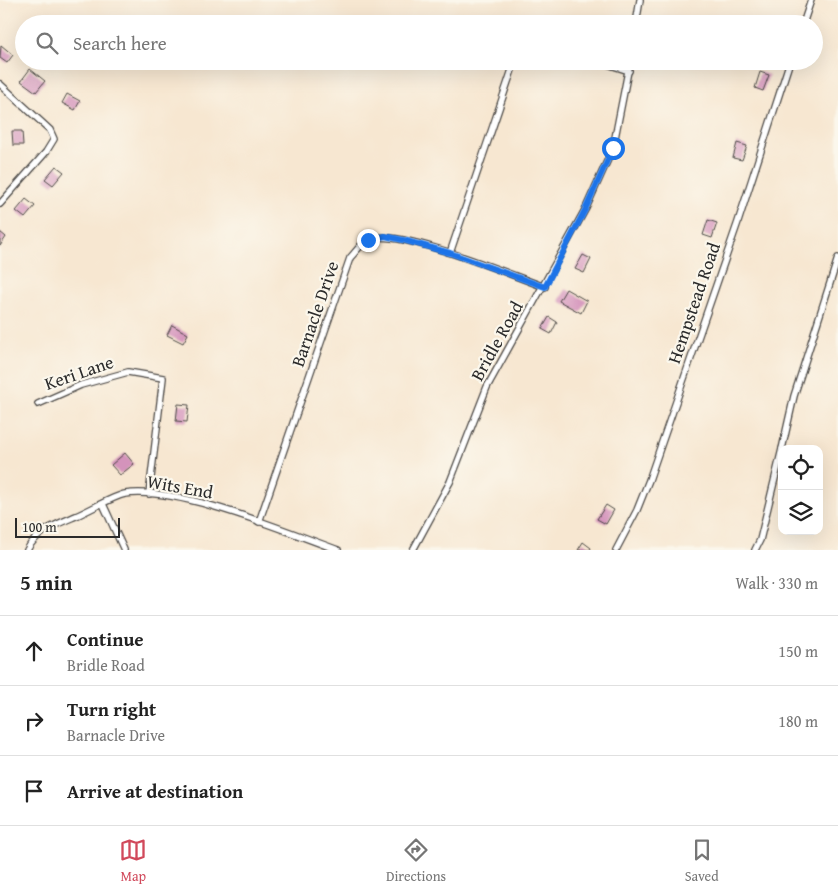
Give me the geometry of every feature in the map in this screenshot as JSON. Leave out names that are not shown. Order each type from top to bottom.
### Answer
[{"type":"street","points":[[638,15],[640,0]]},
{"type":"street","points":[[806,15],[811,0]]},
{"type":"street","points":[[450,253],[512,70]]},
{"type":"street","name":"Hempstead Road","points":[[616,550],[638,510],[649,480],[738,222],[787,70]]},
{"type":"street","name":"Bridle Road","points":[[414,550],[450,482],[487,387],[545,287],[586,208],[613,148],[629,71]]},
{"type":"street","points":[[0,84],[50,130],[54,139],[46,152],[0,204]]},
{"type":"street","name":"Barnacle Drive","points":[[259,522],[350,258],[368,240],[385,236],[450,253],[545,287]]},
{"type":"street","points":[[783,445],[794,396],[838,258]]},
{"type":"street","name":"Keri Lane","points":[[38,404],[81,385],[128,372],[163,378],[149,494]]},
{"type":"street","points":[[754,550],[760,540],[778,466]]},
{"type":"street","name":"Wits End","points":[[27,550],[30,543],[46,529],[123,494],[149,494],[189,500],[338,550]]},
{"type":"street","points":[[103,504],[124,550]]},
{"type":"building","points":[[1,45],[13,55],[7,63],[0,58]]},
{"type":"building","points":[[31,70],[45,81],[36,92],[21,81]]},
{"type":"building","points":[[760,72],[769,75],[763,91],[755,88]]},
{"type":"building","points":[[67,94],[80,101],[75,110],[62,103]]},
{"type":"building","points":[[12,131],[22,131],[23,145],[13,145]]},
{"type":"building","points":[[737,143],[747,146],[742,160],[733,158]]},
{"type":"building","points":[[56,166],[64,172],[53,185],[45,179]]},
{"type":"building","points":[[26,199],[35,206],[25,218],[16,211]]},
{"type":"building","points":[[708,220],[717,223],[712,238],[703,235]]},
{"type":"building","points":[[0,232],[6,237],[0,246]]},
{"type":"building","points":[[583,255],[591,259],[584,273],[575,269]]},
{"type":"building","points":[[566,289],[587,301],[581,313],[559,301]]},
{"type":"building","points":[[549,317],[557,322],[551,334],[542,329]]},
{"type":"building","points":[[172,325],[188,334],[183,343],[167,335]]},
{"type":"building","points":[[178,404],[189,405],[187,422],[176,421]]},
{"type":"building","points":[[125,453],[134,464],[120,475],[111,465]]},
{"type":"building","points":[[606,505],[614,510],[606,524],[597,519]]},
{"type":"building","points":[[583,542],[591,548],[590,550],[578,550]]},
{"type":"route","points":[[368,240],[385,236],[403,240],[450,253],[545,287],[586,208],[613,148]]}]
